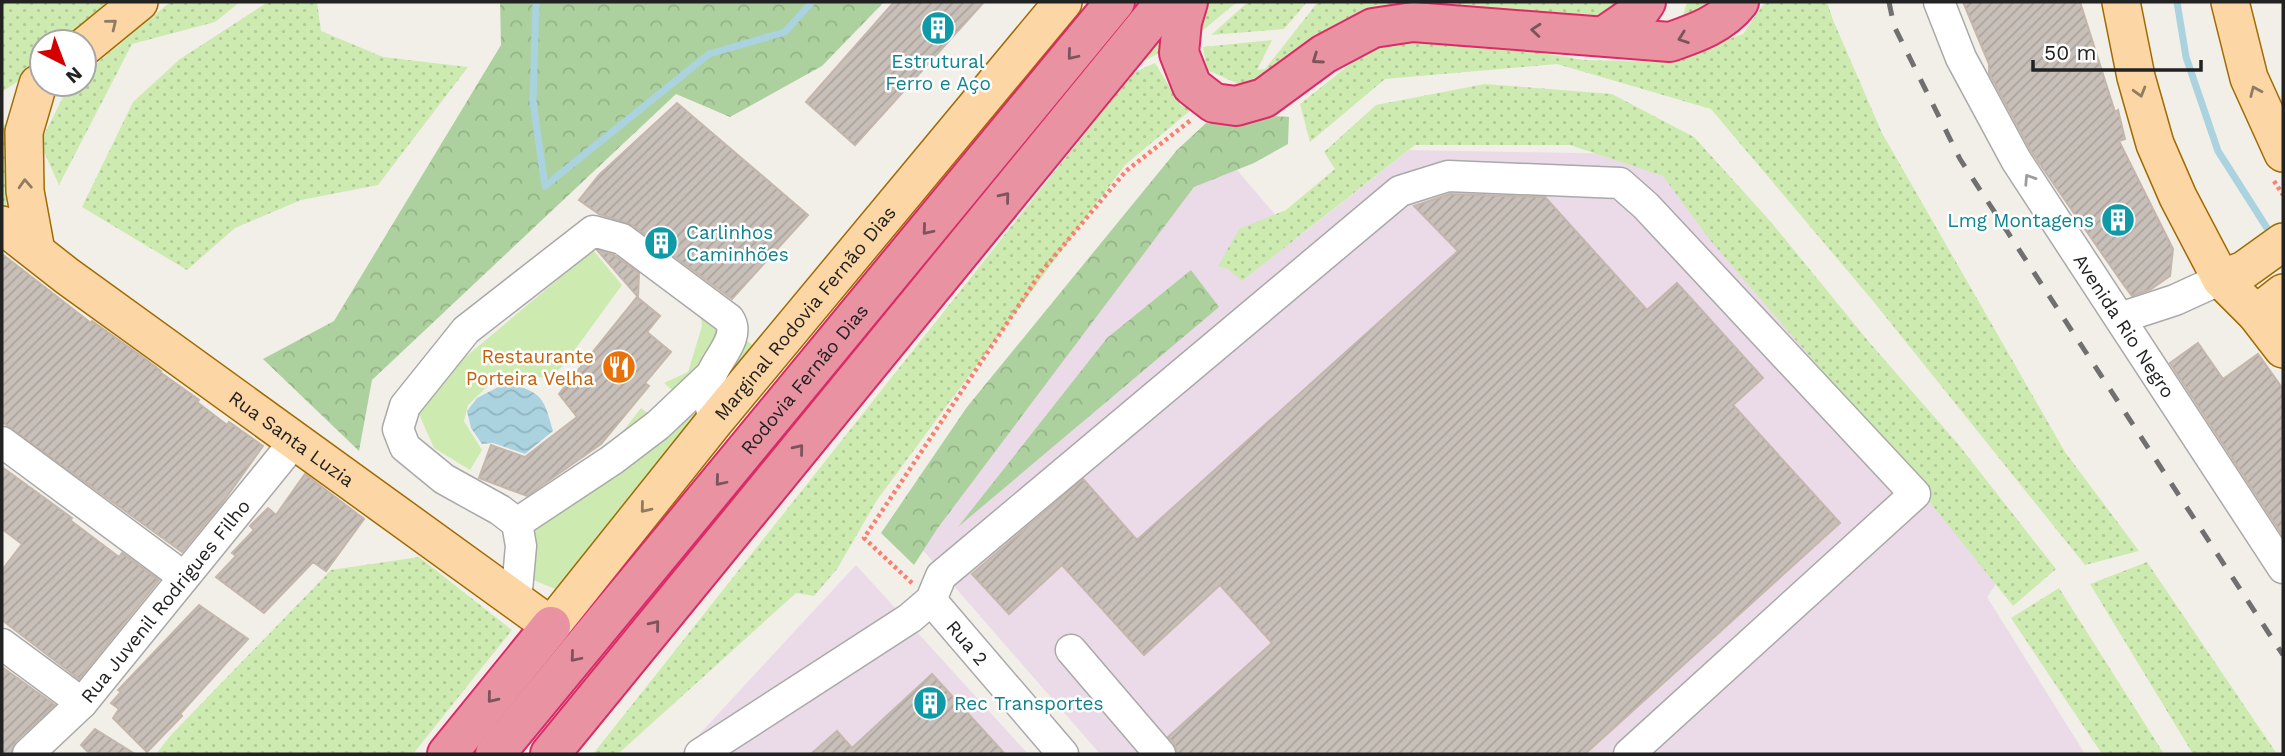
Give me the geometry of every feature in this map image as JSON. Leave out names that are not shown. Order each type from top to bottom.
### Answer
[{"type":"highway","name":"Rodovia Fernão Dias","points":[[495,754],[1115,2]]},
{"type":"highway","name":"Rodovia Fernão Dias","points":[[560,745],[1165,2]]},
{"type":"highway","points":[[1188,2],[1182,22],[1179,53],[1192,86],[1214,103],[1236,106],[1264,98],[1324,54],[1373,28],[1413,22],[1670,42],[1702,31],[1731,12],[1739,2]]},
{"type":"highway","points":[[1604,36],[1639,12],[1646,2]]},
{"type":"highway","points":[[447,754],[551,626]]},
{"type":"main road","points":[[98,36],[139,2]]},
{"type":"main road","points":[[947,142],[1039,2]]},
{"type":"main road","name":"Marginal Rodovia Fernão Dias","points":[[551,626],[714,422],[1063,2]]},
{"type":"main road","points":[[2121,2],[2136,77],[2155,144],[2178,197],[2221,279],[2269,304],[2283,349]]},
{"type":"main road","points":[[2230,2],[2249,78],[2283,153]]},
{"type":"main road","points":[[2,102],[28,89]]},
{"type":"main road","points":[[35,98],[24,132],[25,191],[36,251]]},
{"type":"main road","name":"Rua Santa Luzia","points":[[2,225],[295,442],[551,626]]},
{"type":"main road","points":[[2221,279],[2244,270],[2283,242]]},
{"type":"street","name":"Avenida Rio Negro","points":[[1939,2],[1961,58],[2017,160],[2283,568]]},
{"type":"street","points":[[700,754],[910,618],[931,600],[941,576],[1400,191],[1448,176],[1620,183],[1646,206],[1915,494],[1629,754]]},
{"type":"street","points":[[516,601],[521,546],[517,523],[500,510],[444,479],[404,447],[398,429],[405,406],[466,330],[593,231],[622,239],[729,319],[733,325],[732,337],[711,375],[708,390],[714,422]]},
{"type":"street","points":[[2120,318],[2175,300],[2221,279]]},
{"type":"street","points":[[517,523],[612,460],[658,425],[711,375]]},
{"type":"street","points":[[2,442],[184,576]]},
{"type":"street","name":"Rua Juvenil Rodrigues Filho","points":[[28,754],[82,703],[295,442]]},
{"type":"street","name":"Rua 2","points":[[931,600],[1063,754]]},
{"type":"street","points":[[2,644],[82,703]]},
{"type":"street","points":[[1071,650],[1160,754]]},
{"type":"path","points":[[931,600],[864,538],[1041,272],[1126,171],[1214,103]]},
{"type":"shaded area","points":[[1213,142],[1296,239],[1409,150],[1626,154],[1671,174],[2004,573],[1987,597],[2085,754],[1100,754],[914,540]]},
{"type":"shaded area","points":[[856,565],[1028,754],[681,754]]},
{"type":"green space","points":[[2,2],[122,2],[91,28],[28,28],[28,74],[2,92]]},
{"type":"green space","points":[[170,2],[240,2],[215,22],[132,44],[59,185],[40,143],[62,98],[98,98],[98,62]]},
{"type":"green space","points":[[268,2],[317,2],[321,31],[383,57],[468,67],[378,185],[301,200],[235,228],[187,270],[82,207],[133,102],[180,59]]},
{"type":"green space","points":[[500,2],[884,2],[822,66],[730,117],[676,94],[372,380],[359,451],[263,359],[334,321],[501,45]]},
{"type":"green space","points":[[1208,2],[1237,2],[1202,31],[1201,12]]},
{"type":"green space","points":[[1248,2],[1307,2],[1284,29],[1211,35]]},
{"type":"green space","points":[[1318,2],[1623,2],[1602,19],[1449,4],[1385,5],[1326,30],[1276,74],[1241,85],[1207,70],[1203,47],[1272,40],[1257,70],[1265,69]]},
{"type":"green space","points":[[1687,2],[1722,2],[1680,26]]},
{"type":"green space","points":[[1765,2],[1827,2],[1882,133],[2065,452],[2139,551],[2085,565],[1873,301],[1711,109],[1557,64],[1385,79],[1310,142],[1300,104],[1379,41],[1446,37],[1584,60],[1663,62],[1743,34]]},
{"type":"green space","points":[[1172,24],[1198,104],[1125,165],[877,500],[837,569],[814,596],[796,593],[618,754],[593,754],[1133,73],[1155,63],[1181,106],[1188,101],[1163,51],[1140,63]]},
{"type":"green space","points":[[1485,84],[1612,94],[1694,137],[1771,222],[1869,342],[1958,444],[2056,569],[2013,606],[1860,415],[1710,240],[1663,176],[1570,145],[1415,145],[1242,281],[1228,269],[1218,266],[1239,229],[1286,210],[1335,169],[1324,152],[1376,105]]},
{"type":"green space","points":[[1218,112],[1289,117],[1288,144],[1254,163],[1194,187],[937,529],[914,565],[881,533],[967,407],[1177,150]]},
{"type":"green space","points":[[13,123],[5,223],[2,219],[2,125]]},
{"type":"green space","points":[[593,250],[622,285],[563,366],[549,378],[500,374],[468,405],[464,421],[482,450],[470,470],[434,448],[418,412],[450,370]]},
{"type":"green space","points":[[1191,270],[1219,307],[958,527],[1107,338]]},
{"type":"green space","points":[[699,301],[756,348],[555,589],[531,579],[534,495],[620,435],[641,408],[658,421],[678,395],[664,383],[688,372],[702,326]]},
{"type":"green space","points":[[419,557],[512,630],[413,754],[156,754],[171,735],[331,570]]},
{"type":"green space","points":[[2147,562],[2277,754],[2193,754],[2090,584]]},
{"type":"green space","points":[[2059,588],[2164,754],[2102,754],[2011,618]]},
{"type":"water","points":[[508,382],[535,393],[540,398],[547,410],[553,431],[525,454],[493,443],[482,444],[471,428],[467,411],[477,398]]},
{"type":"building","points":[[894,2],[984,2],[855,145],[806,102]]},
{"type":"building","points":[[1963,2],[2080,2],[2115,112],[2118,110],[2125,139],[2119,141],[2173,249],[2170,276],[2151,289],[2132,296],[2031,151],[1989,73],[1989,64]]},
{"type":"building","points":[[677,103],[808,215],[732,299],[632,225],[599,214],[579,200],[599,175]]},
{"type":"building","points":[[1450,194],[1545,197],[1647,310],[1677,283],[1763,378],[1733,405],[1840,523],[1585,754],[1177,754],[1174,743],[1168,737],[1272,643],[1220,585],[1144,655],[1062,565],[1009,614],[972,574],[1083,479],[1137,540],[1458,251],[1414,206]]},
{"type":"building","points":[[597,250],[614,255],[639,273],[638,297]]},
{"type":"building","points":[[2,254],[91,323],[92,321],[144,358],[227,425],[229,422],[263,446],[223,502],[182,552],[2,422]]},
{"type":"building","name":"Restaurante Porteira Velha","points":[[637,297],[660,316],[647,332],[671,352],[645,383],[649,386],[601,444],[527,496],[479,478],[491,445],[525,457],[577,417],[559,394]]},
{"type":"building","points":[[2198,343],[2223,379],[2258,354],[2283,389],[2283,536],[2170,363]]},
{"type":"building","points":[[2,467],[72,518],[70,520],[119,557],[122,553],[159,580],[79,679],[2,620],[2,570],[22,544],[2,529]]},
{"type":"building","points":[[305,474],[364,519],[326,571],[313,562],[264,613],[216,577],[236,556],[232,553],[254,530],[250,526],[268,508],[276,515]]},
{"type":"building","points":[[199,605],[248,639],[180,714],[182,716],[147,752],[113,718],[119,709],[111,703],[121,692],[118,690]]},
{"type":"building","points":[[2,667],[55,705],[16,741],[11,754],[2,754]]},
{"type":"building","name":"Rec Transportes","points":[[932,674],[1005,754],[811,754],[837,731],[852,748]]},
{"type":"building","points":[[95,729],[135,754],[90,754],[81,745]]},
{"type":"waterway","points":[[536,2],[533,102],[545,186],[709,54],[785,32],[812,2]]},
{"type":"waterway","points":[[2177,2],[2186,57],[2218,151],[2267,228]]},
{"type":"railway","points":[[1889,2],[1894,26],[1960,159],[2283,655]]},
{"type":"place","name":"Estrutural Ferro e Aço","points":[[938,28]]},
{"type":"place","name":"Lmg Montagens","points":[[2118,220]]},
{"type":"place","name":"Carlinhos Caminhões","points":[[661,243]]},
{"type":"place","name":"Restaurante Porteira Velha","points":[[619,367]]},
{"type":"place","name":"Rec Transportes","points":[[930,703]]}]
